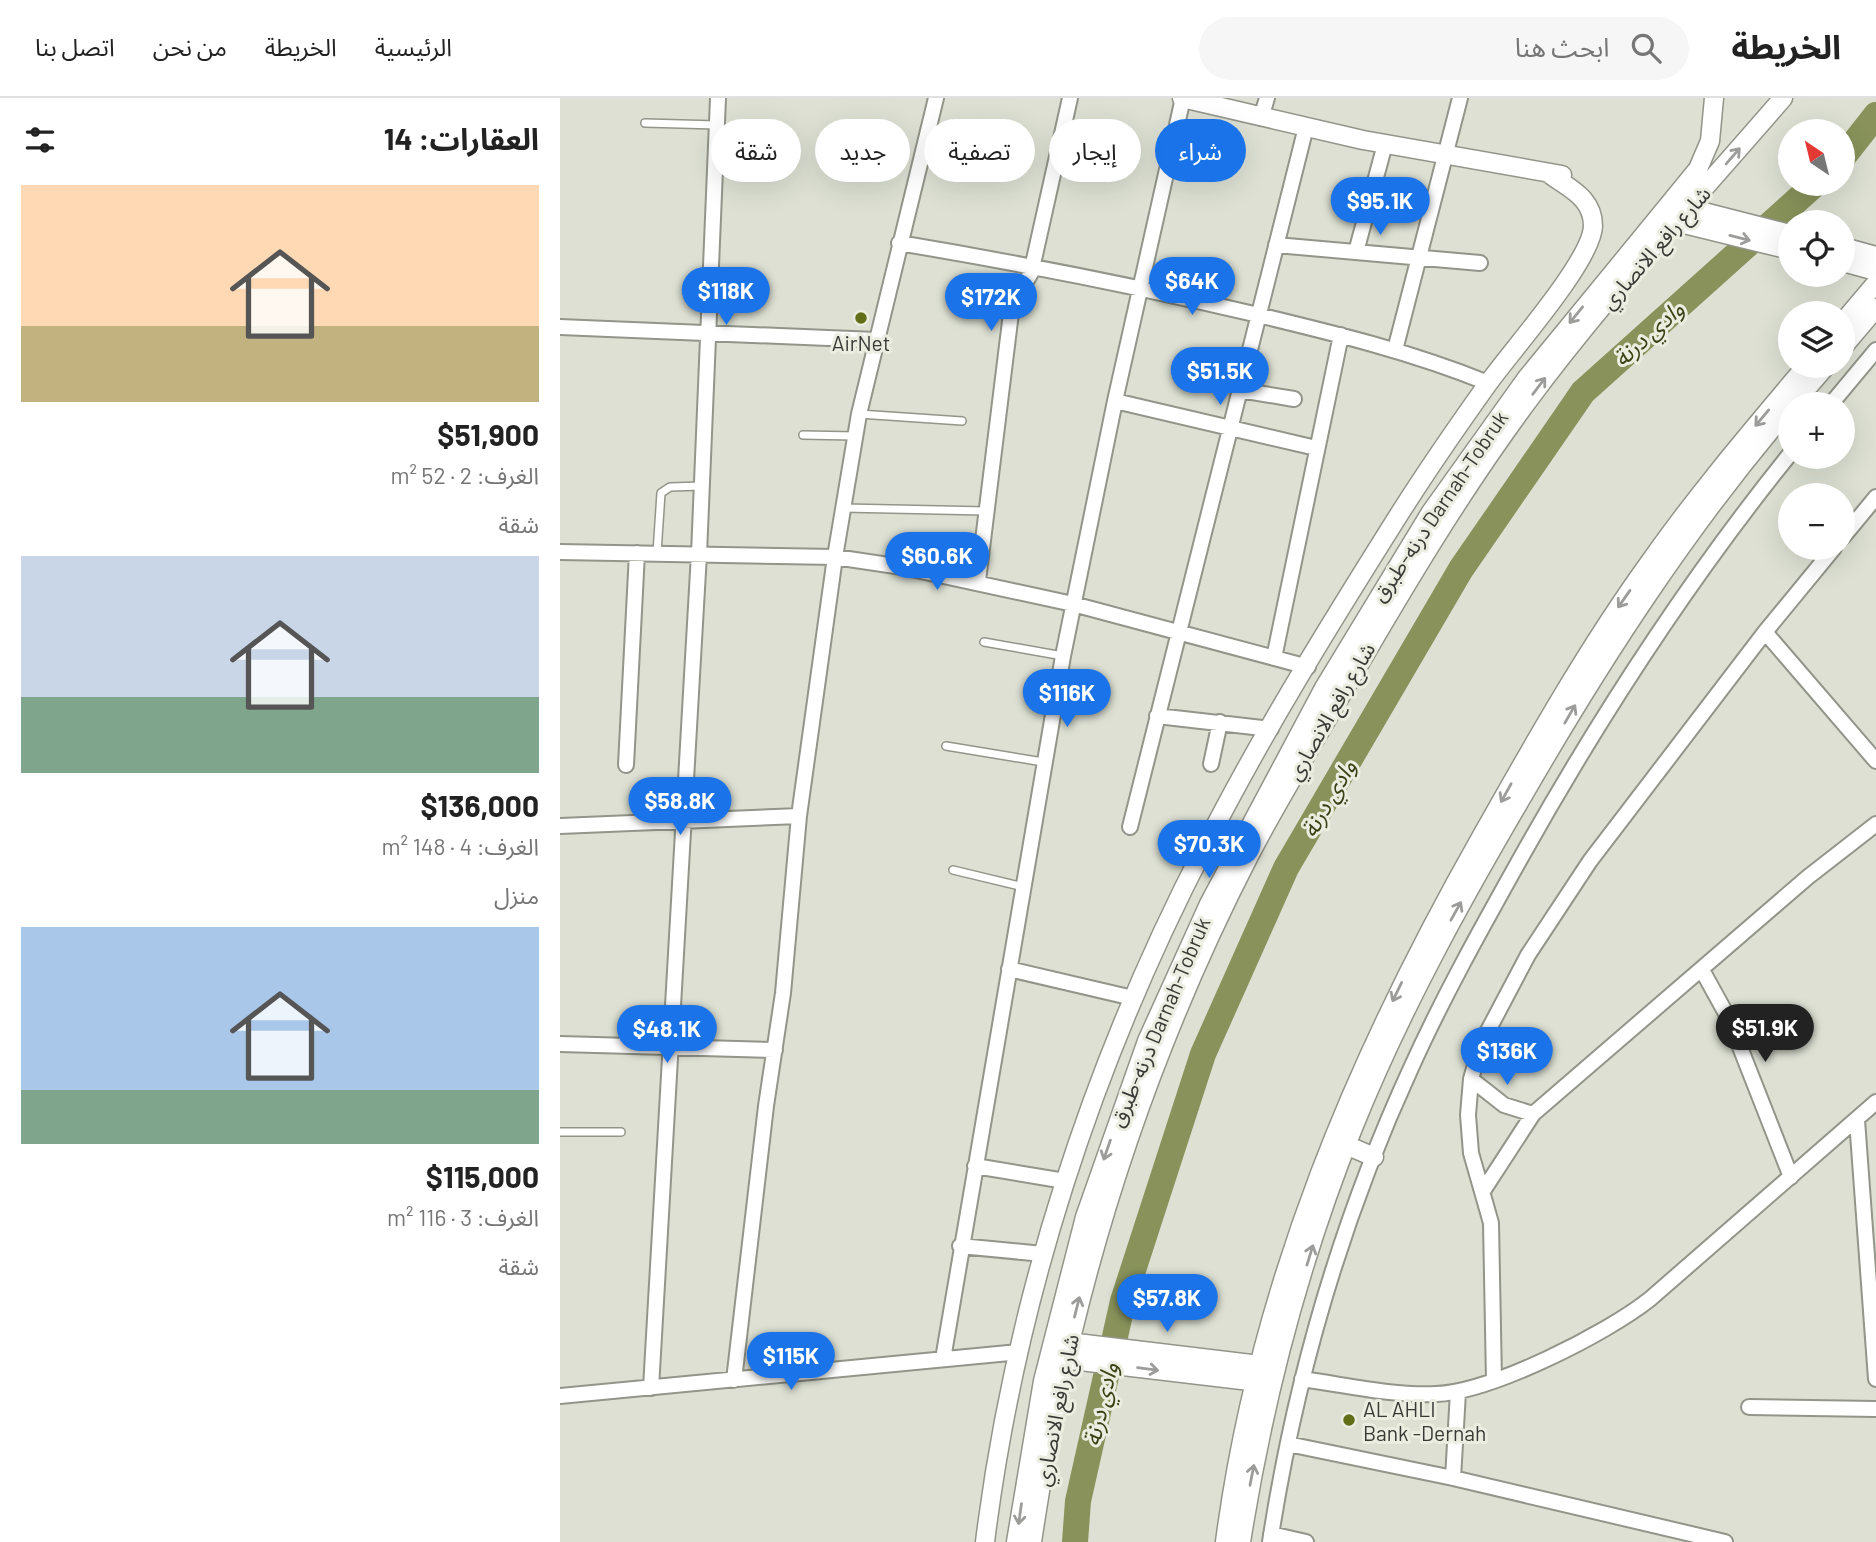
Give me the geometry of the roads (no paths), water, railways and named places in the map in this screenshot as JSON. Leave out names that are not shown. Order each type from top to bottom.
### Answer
[{"type":"street","points":[[717,119],[719,98]]},
{"type":"street","points":[[734,1380],[783,993],[799,816],[842,508],[859,414],[936,98]]},
{"type":"street","points":[[978,581],[1011,313],[1033,266],[1070,98]]},
{"type":"street","points":[[943,1359],[960,1246],[1063,656],[1115,401],[1182,98],[1385,144],[1552,175],[1581,195],[1593,220],[1591,239],[1567,279],[1488,383],[1409,499],[1223,812],[1180,896],[1133,998],[1065,1181],[1043,1254],[999,1444],[985,1542]]},
{"type":"street","points":[[1261,118],[1267,98]]},
{"type":"street","points":[[1395,350],[1460,98]]},
{"type":"street","name":"درنه-طبرق Darnah-Tobruk","points":[[1016,1542],[1030,1445],[1067,1350],[1085,1217],[1127,1092],[1173,979],[1251,821],[1363,622],[1461,468],[1569,324],[1689,183],[1710,141],[1714,98]]},
{"type":"street","name":"شارع رافع الانصاري","points":[[1032,1542],[1067,1350],[1100,1224],[1139,1105],[1197,964],[1278,802],[1404,583],[1475,474],[1565,353],[1689,217],[1776,101]]},
{"type":"street","points":[[1130,827],[1306,127]]},
{"type":"street","points":[[1356,252],[1385,144]]},
{"type":"street","points":[[651,1388],[673,1047],[682,820],[699,554],[715,182]]},
{"type":"street","points":[[1689,217],[1778,232]]},
{"type":"street","points":[[1689,217],[1778,246]]},
{"type":"street","points":[[899,243],[1140,287],[1259,315],[1395,350],[1488,383]]},
{"type":"street","points":[[1276,245],[1480,263]]},
{"type":"street","points":[[1855,256],[1875,270]]},
{"type":"street","points":[[1855,265],[1875,270]]},
{"type":"street","points":[[1855,302],[1875,270]]},
{"type":"street","points":[[1855,333],[1876,308]]},
{"type":"street","points":[[560,327],[876,340]]},
{"type":"street","points":[[1274,658],[1341,335]]},
{"type":"street","points":[[1841,392],[1876,350]]},
{"type":"street","points":[[1225,1542],[1250,1372],[1335,1131],[1376,1034],[1442,906],[1561,697],[1615,611],[1726,461],[1796,378]]},
{"type":"street","points":[[1804,392],[1816,378]]},
{"type":"street","points":[[1240,390],[1294,399]]},
{"type":"street","points":[[1115,401],[1317,448]]},
{"type":"street","points":[[1241,1542],[1253,1470],[1301,1281],[1346,1145],[1394,1033],[1439,943],[1580,696],[1688,537],[1778,424]]},
{"type":"street","points":[[1306,1542],[1270,1538],[1302,1379],[1326,1292],[1374,1157],[1430,1027],[1594,730],[1683,594],[1779,469]]},
{"type":"street","points":[[1855,522],[1876,497]]},
{"type":"street","points":[[560,552],[835,557],[978,581],[1308,667]]},
{"type":"street","points":[[626,765],[637,553]]},
{"type":"street","points":[[1494,1381],[1492,1238],[1483,1191],[1475,1172],[1469,1135],[1471,1079],[1490,1025],[1556,911],[1590,861],[1765,632],[1824,560]]},
{"type":"street","points":[[1765,632],[1876,761]]},
{"type":"street","points":[[1157,716],[1271,729]]},
{"type":"street","points":[[1211,764],[1220,722]]},
{"type":"street","points":[[1223,812],[1251,821]]},
{"type":"street","points":[[560,826],[799,816]]},
{"type":"street","points":[[1483,1191],[1533,1114],[1808,877],[1876,824]]},
{"type":"street","points":[[1009,969],[1133,998]]},
{"type":"street","points":[[1702,970],[1726,1012],[1791,1177]]},
{"type":"street","points":[[560,1044],[775,1050]]},
{"type":"street","points":[[1471,1079],[1504,1105],[1533,1114]]},
{"type":"street","points":[[1302,1379],[1421,1394],[1458,1392],[1494,1381],[1592,1337],[1630,1315],[1876,1102]]},
{"type":"street","points":[[1857,1120],[1871,1243],[1876,1379]]},
{"type":"street","points":[[1346,1145],[1374,1157]]},
{"type":"street","points":[[975,1166],[1065,1181]]},
{"type":"street","points":[[960,1246],[1043,1254]]},
{"type":"street","points":[[1067,1350],[1276,1375]]},
{"type":"street","points":[[560,1396],[1019,1352]]},
{"type":"street","points":[[1453,1478],[1458,1392]]},
{"type":"street","points":[[1749,1407],[1876,1409]]},
{"type":"street","points":[[1288,1444],[1453,1478],[1725,1542]]},
{"type":"street","points":[[1660,1525],[1661,1542]]},
{"type":"lane","points":[[645,122],[711,125]]},
{"type":"lane","points":[[859,414],[961,421]]},
{"type":"lane","points":[[803,436],[854,436]]},
{"type":"lane","points":[[657,553],[661,493],[670,487],[702,486]]},
{"type":"lane","points":[[842,508],[987,511]]},
{"type":"lane","points":[[984,642],[1063,656]]},
{"type":"lane","points":[[946,746],[1043,762]]},
{"type":"lane","points":[[953,870],[1024,887]]},
{"type":"lane","points":[[560,1132],[621,1132]]},
{"type":"waterway","name":"وادي درنة","points":[[1855,142],[1876,115]]},
{"type":"waterway","name":"وادي درنة","points":[[1075,1542],[1078,1501],[1123,1301],[1203,1054],[1286,868],[1461,569],[1583,392],[1802,196]]},
{"type":"place","name":"AirNet","points":[[861,318]]},
{"type":"place","name":"AL AHLI Bank -Dernah","points":[[1349,1420]]}]
